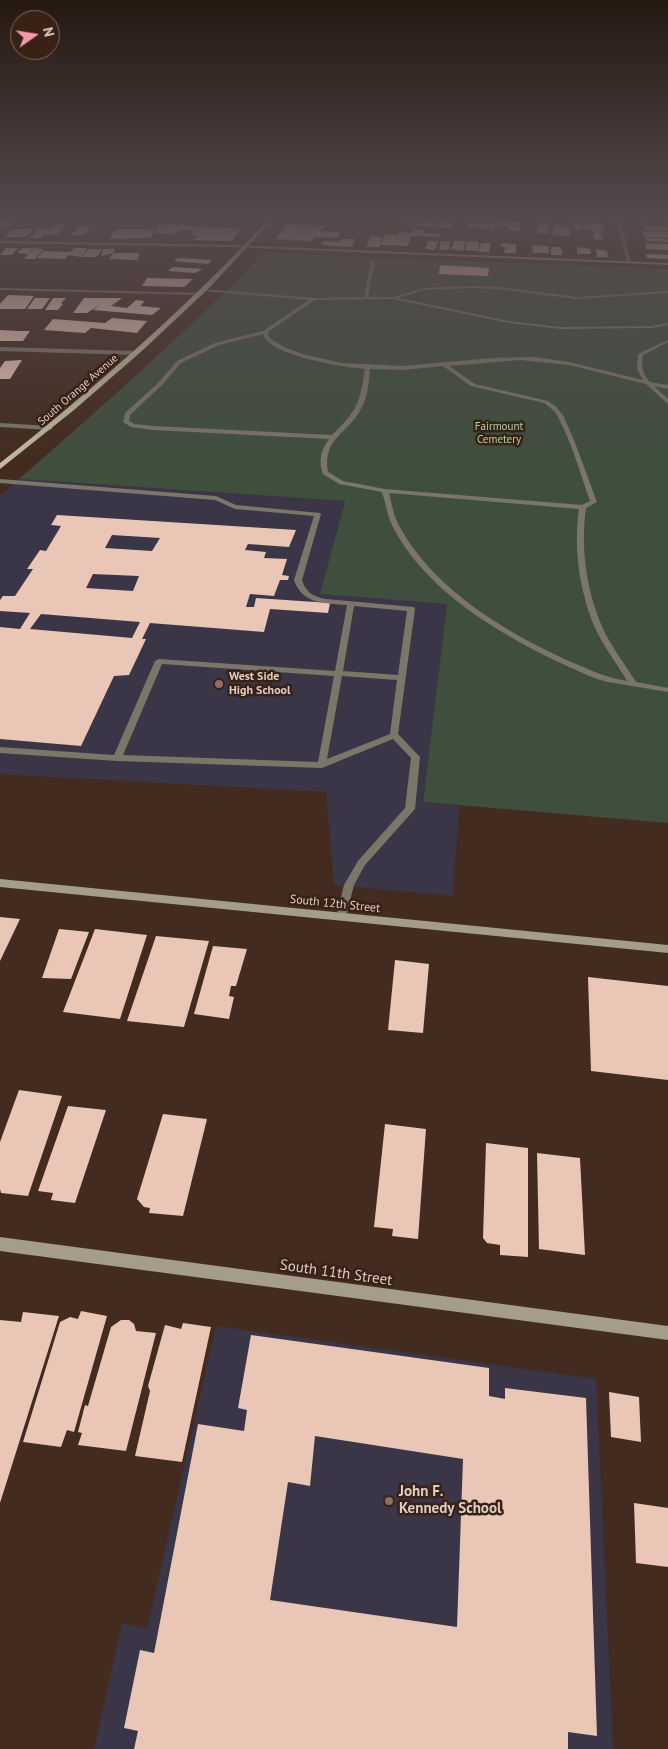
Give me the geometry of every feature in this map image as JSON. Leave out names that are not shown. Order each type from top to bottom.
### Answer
[{"type":"main road","name":"South Orange Avenue","points":[[0,467],[50,428],[194,301]]},
{"type":"street","points":[[312,301],[265,332],[217,344],[179,362],[160,384],[127,414],[126,422],[132,426],[153,428],[333,437]]},
{"type":"street","points":[[406,301],[509,322],[547,327],[577,329],[652,327],[668,324]]},
{"type":"street","points":[[652,327],[657,332]]},
{"type":"street","points":[[265,332],[267,339],[296,354],[334,362],[398,368],[516,358],[537,359],[587,367],[648,384],[668,387]]},
{"type":"street","points":[[662,337],[668,341]]},
{"type":"street","points":[[668,341],[641,354],[637,363],[640,375],[668,402]]},
{"type":"street","points":[[0,349],[136,353]]},
{"type":"street","points":[[368,366],[360,407],[351,421],[333,437],[324,449],[322,461],[325,473],[341,483],[385,491],[582,506],[594,502],[571,440],[560,415],[553,407],[546,402],[473,385],[445,365]]},
{"type":"street","points":[[0,425],[50,428]]},
{"type":"street","points":[[0,481],[216,498],[235,507],[318,514],[298,580],[302,592],[311,598],[411,609],[394,735]]},
{"type":"street","points":[[385,491],[398,530],[425,567],[468,605],[515,636],[563,661],[607,680],[668,690]]},
{"type":"street","points":[[582,506],[580,545],[587,586],[600,628],[632,683]]},
{"type":"street","points":[[322,764],[351,603]]},
{"type":"street","points":[[117,758],[158,661],[402,678]]},
{"type":"street","points":[[0,750],[117,758],[322,764],[394,735]]},
{"type":"street","points":[[341,917],[349,885],[361,863],[410,809],[416,757],[394,735]]},
{"type":"street","name":"South 12th Street","points":[[0,883],[668,949]]},
{"type":"street","name":"South 11th Street","points":[[0,1244],[668,1333]]},
{"type":"shaded area","name":"West Side High School","points":[[19,479],[345,501],[320,594],[447,603],[423,802],[459,806],[453,896],[334,885],[326,792],[0,774],[0,496]]},
{"type":"shaded area","name":"John F. Kennedy School","points":[[216,1326],[596,1379],[613,1749],[94,1749],[122,1623],[147,1629]]},
{"type":"green space","name":"Fairmount Cemetery","points":[[216,301],[668,301],[668,823],[423,802],[447,604],[320,594],[345,501],[19,479]]},
{"type":"building","points":[[3,301],[31,301],[25,309],[0,309],[0,304]]},
{"type":"building","points":[[33,301],[48,301],[42,309],[27,309]]},
{"type":"building","points":[[51,301],[63,301],[58,310],[45,310]]},
{"type":"building","points":[[82,301],[118,301],[111,306],[127,308],[135,301],[142,301],[145,301],[140,306],[161,308],[152,315],[93,310],[102,303],[87,313],[73,313]]},
{"type":"building","points":[[112,318],[147,321],[137,333],[91,328],[85,333],[44,330],[53,319],[105,323]]},
{"type":"building","points":[[0,330],[30,331],[23,341],[0,341]]},
{"type":"building","points":[[22,360],[10,379],[0,379],[0,368],[5,361]]},
{"type":"building","points":[[57,515],[296,530],[289,547],[248,544],[245,550],[266,552],[264,558],[287,559],[282,575],[289,576],[288,580],[280,580],[274,596],[250,594],[246,607],[254,607],[256,598],[330,603],[328,613],[270,609],[264,632],[150,623],[142,639],[146,639],[129,675],[114,676],[81,746],[0,739],[0,627],[20,629],[30,613],[0,611],[0,600],[3,596],[15,596],[33,569],[27,569],[40,550],[46,551],[61,526],[51,525]],"holes":[[[112,535],[160,538],[152,551],[105,548]],[[93,574],[139,576],[133,591],[86,588]],[[41,614],[140,622],[132,638],[30,629]]]},
{"type":"building","points":[[0,917],[20,919],[0,961]]},
{"type":"building","points":[[59,929],[89,932],[71,979],[42,978]]},
{"type":"building","points":[[95,929],[147,935],[120,1019],[63,1012]]},
{"type":"building","points":[[156,936],[209,941],[184,1027],[127,1021]]},
{"type":"building","points":[[213,946],[247,949],[236,986],[231,986],[229,996],[234,997],[229,1019],[194,1014]]},
{"type":"building","points":[[395,960],[429,964],[423,1033],[388,1030]]},
{"type":"building","points":[[588,977],[668,986],[668,1080],[591,1071]]},
{"type":"building","points":[[19,1090],[62,1096],[28,1196],[1,1193],[0,1189],[0,1142]]},
{"type":"building","points":[[68,1106],[106,1110],[75,1203],[51,1200],[53,1193],[38,1191]]},
{"type":"building","points":[[163,1114],[207,1119],[183,1216],[149,1213],[150,1208],[144,1207],[137,1199]]},
{"type":"building","points":[[385,1124],[426,1129],[418,1239],[392,1236],[393,1229],[374,1227]]},
{"type":"building","points":[[486,1143],[528,1148],[528,1257],[500,1255],[500,1245],[487,1243],[483,1238]]},
{"type":"building","points":[[537,1153],[580,1158],[585,1255],[539,1249]]},
{"type":"building","points":[[81,1311],[107,1316],[74,1432],[67,1430],[61,1447],[23,1442],[60,1322],[70,1317],[78,1319]]},
{"type":"building","points":[[23,1312],[59,1316],[0,1503],[0,1320],[21,1322]]},
{"type":"building","points":[[121,1320],[129,1320],[134,1324],[136,1331],[156,1333],[126,1451],[78,1445],[82,1433],[78,1432],[85,1405],[88,1406],[111,1327]]},
{"type":"building","points":[[183,1323],[211,1327],[182,1462],[135,1456],[150,1391],[148,1386],[165,1325],[181,1329]]},
{"type":"building","name":"John F. Kennedy School","points":[[251,1335],[489,1368],[489,1396],[505,1399],[505,1388],[586,1398],[597,1736],[568,1732],[568,1749],[134,1749],[138,1731],[124,1728],[140,1650],[154,1653],[198,1424],[244,1431],[247,1410],[238,1408]],"holes":[[[315,1436],[463,1459],[457,1627],[270,1600],[288,1482],[310,1486]]]},
{"type":"building","points":[[609,1392],[639,1397],[641,1442],[611,1437]]},
{"type":"building","points":[[634,1503],[668,1508],[668,1567],[636,1563]]},
{"type":"place","name":"West Side High School","points":[[219,684]]},
{"type":"place","name":"John F. Kennedy School","points":[[389,1501]]}]
